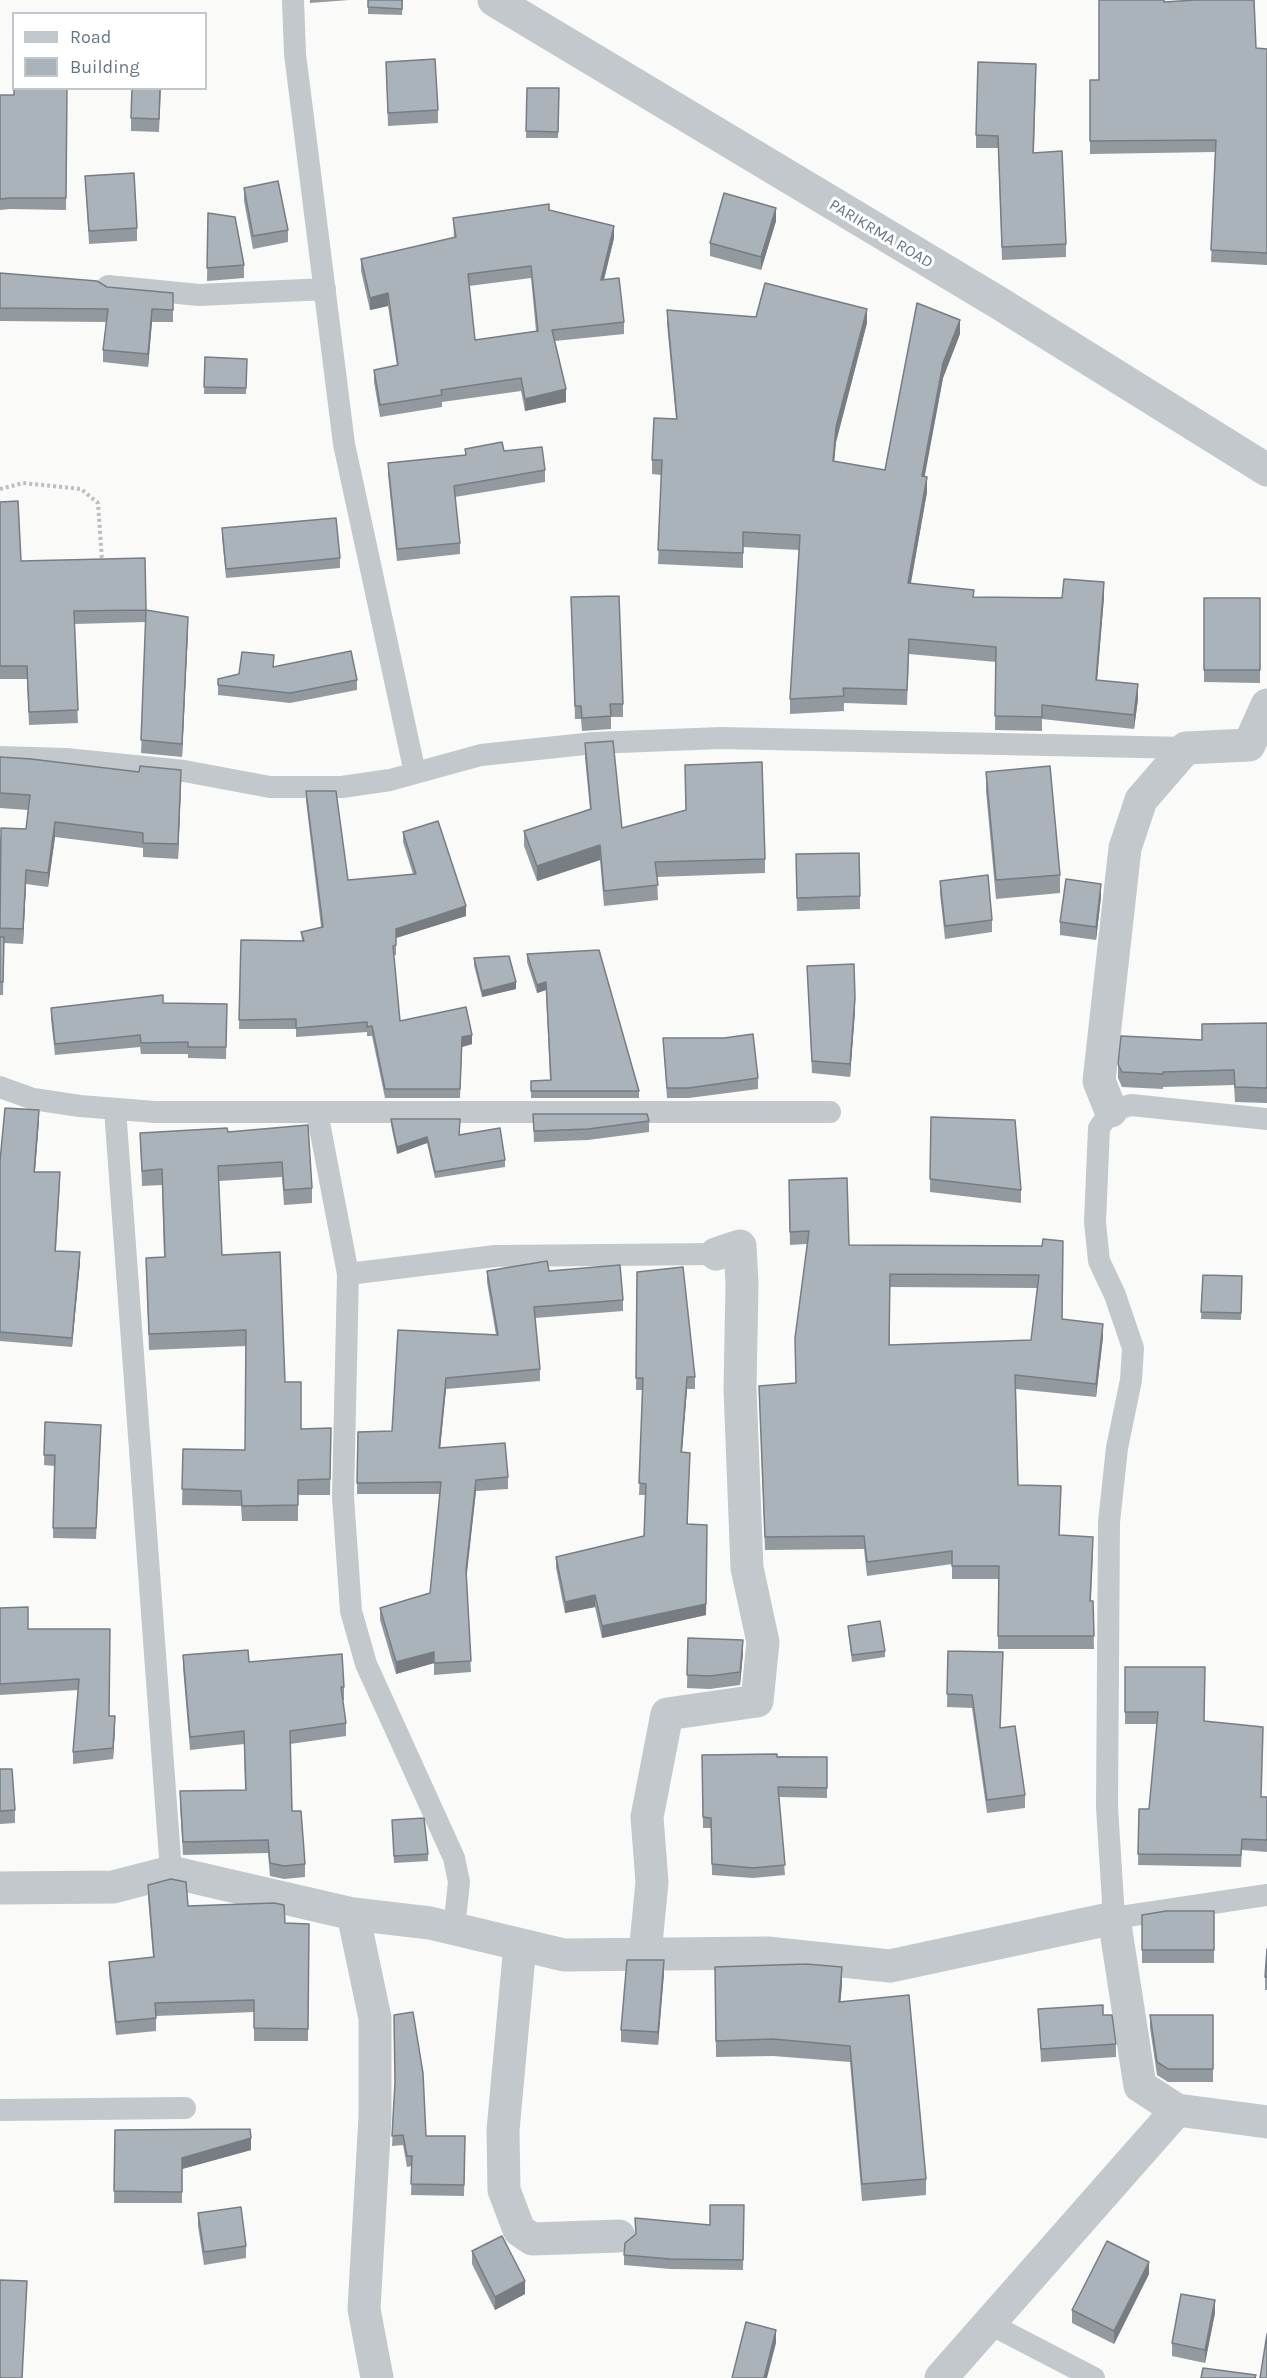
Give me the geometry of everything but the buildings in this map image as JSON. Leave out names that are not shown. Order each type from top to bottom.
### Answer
[{"type":"street","name":"PARIKRMA ROAD","points":[[494,0],[999,303],[1267,470]]},
{"type":"street","points":[[1111,1111],[1099,1081],[1125,848],[1140,800],[1186,748],[1258,745],[1267,705]]},
{"type":"street","points":[[645,1954],[652,1882],[647,1817],[667,1714],[757,1701],[763,1642],[747,1568],[740,1389],[742,1283],[740,1246],[716,1254]]},
{"type":"street","points":[[0,1888],[113,1887],[171,1872],[353,1914],[454,1929],[564,1955],[767,1953],[890,1966],[1114,1918],[1140,2086],[1177,2110],[1267,2122]]},
{"type":"street","points":[[353,1914],[375,2018],[375,2117],[364,2309],[377,2378]]},
{"type":"street","points":[[520,1945],[503,2130],[504,2190],[519,2230],[532,2239],[619,2236]]},
{"type":"street","points":[[941,2378],[1177,2110]]},
{"type":"lane","points":[[293,0],[295,54],[344,444],[415,773]]},
{"type":"lane","points":[[108,286],[199,295],[325,289]]},
{"type":"lane","points":[[0,757],[66,759],[184,771],[270,787],[342,788],[415,773],[481,755],[594,743],[721,738],[1186,748]]},
{"type":"lane","points":[[0,1087],[33,1099],[155,1112],[830,1112]]},
{"type":"lane","points":[[1267,1119],[1131,1105],[1111,1111],[1099,1128],[1096,1232],[1099,1261],[1115,1295],[1133,1348],[1131,1380],[1117,1448],[1108,1522],[1107,1807],[1114,1918],[1267,1895]]},
{"type":"lane","points":[[115,1109],[171,1872]]},
{"type":"lane","points":[[317,1112],[348,1274],[343,1497],[351,1611],[366,1664],[453,1858],[459,1882],[454,1929]]},
{"type":"lane","points":[[348,1274],[495,1256],[716,1254]]},
{"type":"lane","points":[[0,2110],[185,2108]]},
{"type":"lane","points":[[988,2323],[1094,2378]]},
{"type":"path","points":[[0,489],[23,483],[81,489],[98,503],[102,560]]}]
